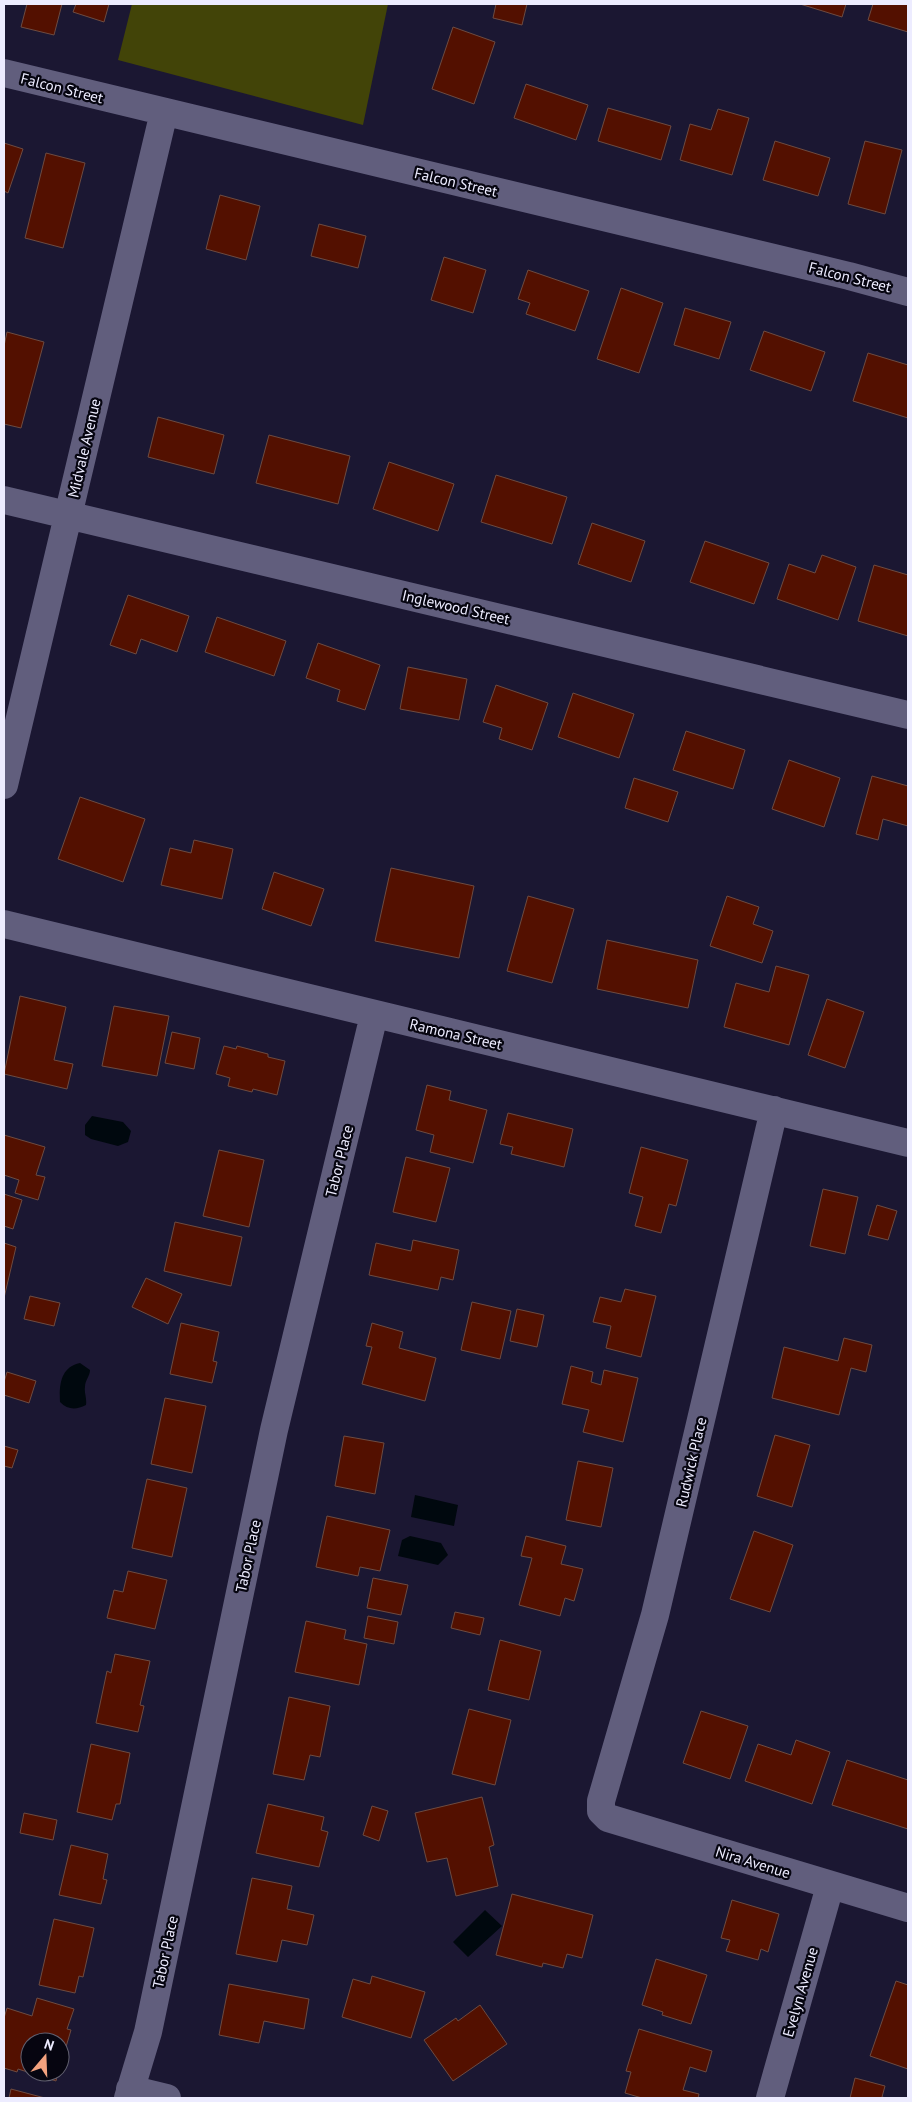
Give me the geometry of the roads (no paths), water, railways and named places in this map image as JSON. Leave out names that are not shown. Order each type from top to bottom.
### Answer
[{"type":"street","name":"Falcon Street","points":[[4,73],[849,276],[908,292]]},
{"type":"street","name":"Midvale Avenue","points":[[4,785],[164,112]]},
{"type":"street","name":"Inglewood Street","points":[[4,500],[908,716]]},
{"type":"street","name":"Ramona Street","points":[[4,924],[908,1143]]},
{"type":"street","name":"Tabor Place","points":[[129,2094],[148,2032],[274,1430],[374,1015]]},
{"type":"street","name":"Rudwick Place","points":[[601,1811],[601,1801],[655,1615],[774,1110]]},
{"type":"street","name":"Nira Avenue","points":[[601,1811],[608,1818],[908,1908]]},
{"type":"street","name":"Evelyn Avenue","points":[[770,2098],[830,1886]]},
{"type":"street","points":[[129,2094],[167,2098]]}]
